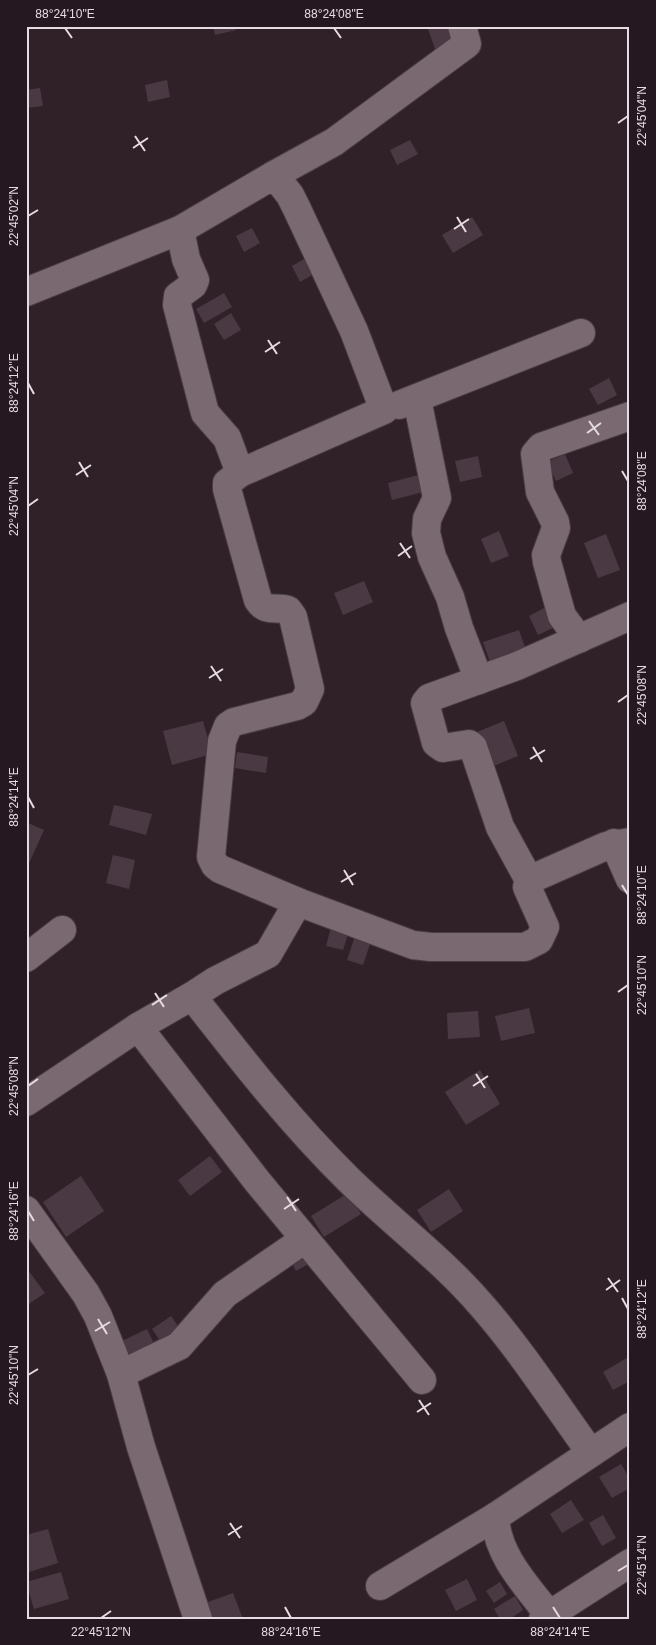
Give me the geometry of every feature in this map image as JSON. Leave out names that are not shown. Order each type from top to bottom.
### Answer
[{"type":"street","points":[[26,292],[180,230],[334,142],[467,44],[462,26]]},
{"type":"street","points":[[274,175],[290,195],[354,331],[384,410]]},
{"type":"street","points":[[180,230],[186,259],[195,280],[193,285],[178,296],[177,305],[205,413],[227,438],[240,472]]},
{"type":"street","points":[[581,333],[384,410],[240,472],[231,478],[227,490],[258,600],[261,606],[267,609],[288,610],[293,618],[310,689],[308,696],[297,706],[228,726],[222,742],[212,857],[215,865],[220,869],[298,902],[413,945],[431,947],[525,947],[539,940],[545,927],[526,887],[529,880],[622,842],[630,879]]},
{"type":"street","points":[[416,399],[437,498],[427,519],[426,533],[432,556],[450,597],[458,628],[479,680]]},
{"type":"street","points":[[579,639],[562,616],[547,562],[546,555],[556,528],[556,522],[540,492],[535,454],[541,447],[630,416]]},
{"type":"street","points":[[529,880],[500,827],[473,747],[469,744],[443,748],[439,746],[436,743],[425,709],[425,703],[429,698],[479,680],[630,616]]},
{"type":"street","points":[[26,1102],[138,1027],[215,981],[268,954],[298,902]]},
{"type":"street","points":[[26,958],[62,930]]},
{"type":"street","points":[[192,996],[251,1072],[299,1127],[362,1192],[450,1272],[484,1308],[591,1453]]},
{"type":"street","points":[[138,1027],[257,1181],[422,1380]]},
{"type":"street","points":[[26,1210],[86,1294],[122,1374],[142,1446],[198,1619]]},
{"type":"street","points":[[122,1374],[180,1346],[225,1294],[305,1239]]},
{"type":"street","points":[[380,1586],[495,1518],[630,1427]]},
{"type":"street","points":[[495,1518],[496,1532],[503,1551],[554,1615],[630,1563]]},
{"type":"building","points":[[213,26],[235,26],[236,30],[215,35]]},
{"type":"building","points":[[427,26],[450,26],[455,42],[435,49]]},
{"type":"building","points":[[167,80],[170,97],[148,102],[145,85]]},
{"type":"building","points":[[40,88],[43,106],[26,108],[26,90]]},
{"type":"building","points":[[410,140],[418,154],[397,165],[390,150]]},
{"type":"building","points":[[472,217],[483,235],[453,253],[442,235]]},
{"type":"building","points":[[252,228],[260,243],[244,252],[236,236]]},
{"type":"building","points":[[311,255],[319,271],[300,282],[292,266]]},
{"type":"building","points":[[224,293],[232,307],[204,323],[196,309]]},
{"type":"building","points":[[231,313],[241,330],[224,340],[214,324]]},
{"type":"building","points":[[609,378],[617,395],[598,405],[589,389]]},
{"type":"building","points":[[565,454],[573,473],[556,481],[547,462]]},
{"type":"building","points":[[478,456],[482,477],[460,482],[455,461]]},
{"type":"building","points":[[426,473],[431,490],[392,500],[388,483]]},
{"type":"building","points":[[499,531],[509,556],[491,563],[481,539]]},
{"type":"building","points":[[606,534],[620,570],[598,578],[584,543]]},
{"type":"building","points":[[364,581],[373,602],[343,615],[334,593]]},
{"type":"building","points":[[548,606],[557,626],[538,635],[529,616]]},
{"type":"building","points":[[519,630],[526,650],[490,662],[483,642]]},
{"type":"building","points":[[203,721],[212,754],[172,765],[163,731]]},
{"type":"building","points":[[504,721],[518,756],[491,767],[477,732]]},
{"type":"building","points":[[237,752],[268,757],[266,773],[235,768]]},
{"type":"building","points":[[114,805],[152,814],[146,835],[109,825]]},
{"type":"building","points":[[26,822],[44,830],[26,870]]},
{"type":"building","points":[[113,855],[135,860],[129,889],[106,883]]},
{"type":"building","points":[[333,920],[351,925],[343,950],[326,946]]},
{"type":"building","points":[[355,936],[371,941],[363,965],[347,960]]},
{"type":"building","points":[[529,1008],[535,1033],[501,1041],[495,1016]]},
{"type":"building","points":[[478,1011],[480,1037],[448,1039],[447,1013]]},
{"type":"building","points":[[480,1070],[500,1104],[466,1125],[445,1092]]},
{"type":"building","points":[[210,1156],[222,1172],[190,1196],[178,1180]]},
{"type":"building","points":[[81,1176],[104,1211],[66,1237],[43,1202]]},
{"type":"building","points":[[449,1189],[463,1211],[431,1232],[417,1210]]},
{"type":"building","points":[[348,1193],[361,1214],[324,1237],[311,1216]]},
{"type":"building","points":[[304,1243],[314,1261],[296,1271],[286,1253]]},
{"type":"building","points":[[28,1270],[45,1293],[26,1306],[26,1271]]},
{"type":"building","points":[[171,1316],[182,1332],[163,1345],[152,1329]]},
{"type":"building","points":[[147,1329],[156,1348],[131,1360],[122,1341]]},
{"type":"building","points":[[630,1356],[630,1381],[613,1390],[603,1372]]},
{"type":"building","points":[[621,1464],[630,1479],[630,1488],[612,1498],[599,1477]]},
{"type":"building","points":[[571,1500],[584,1520],[562,1533],[550,1514]]},
{"type":"building","points":[[603,1515],[616,1538],[602,1546],[589,1523]]},
{"type":"building","points":[[48,1529],[58,1563],[26,1573],[26,1535]]},
{"type":"building","points":[[61,1572],[69,1599],[34,1609],[26,1582]]},
{"type":"building","points":[[467,1579],[477,1600],[456,1611],[445,1590]]},
{"type":"building","points":[[500,1582],[507,1594],[494,1603],[486,1591]]},
{"type":"building","points":[[233,1593],[243,1619],[202,1619],[197,1606]]},
{"type":"building","points":[[515,1596],[523,1610],[510,1619],[500,1619],[494,1609]]}]
